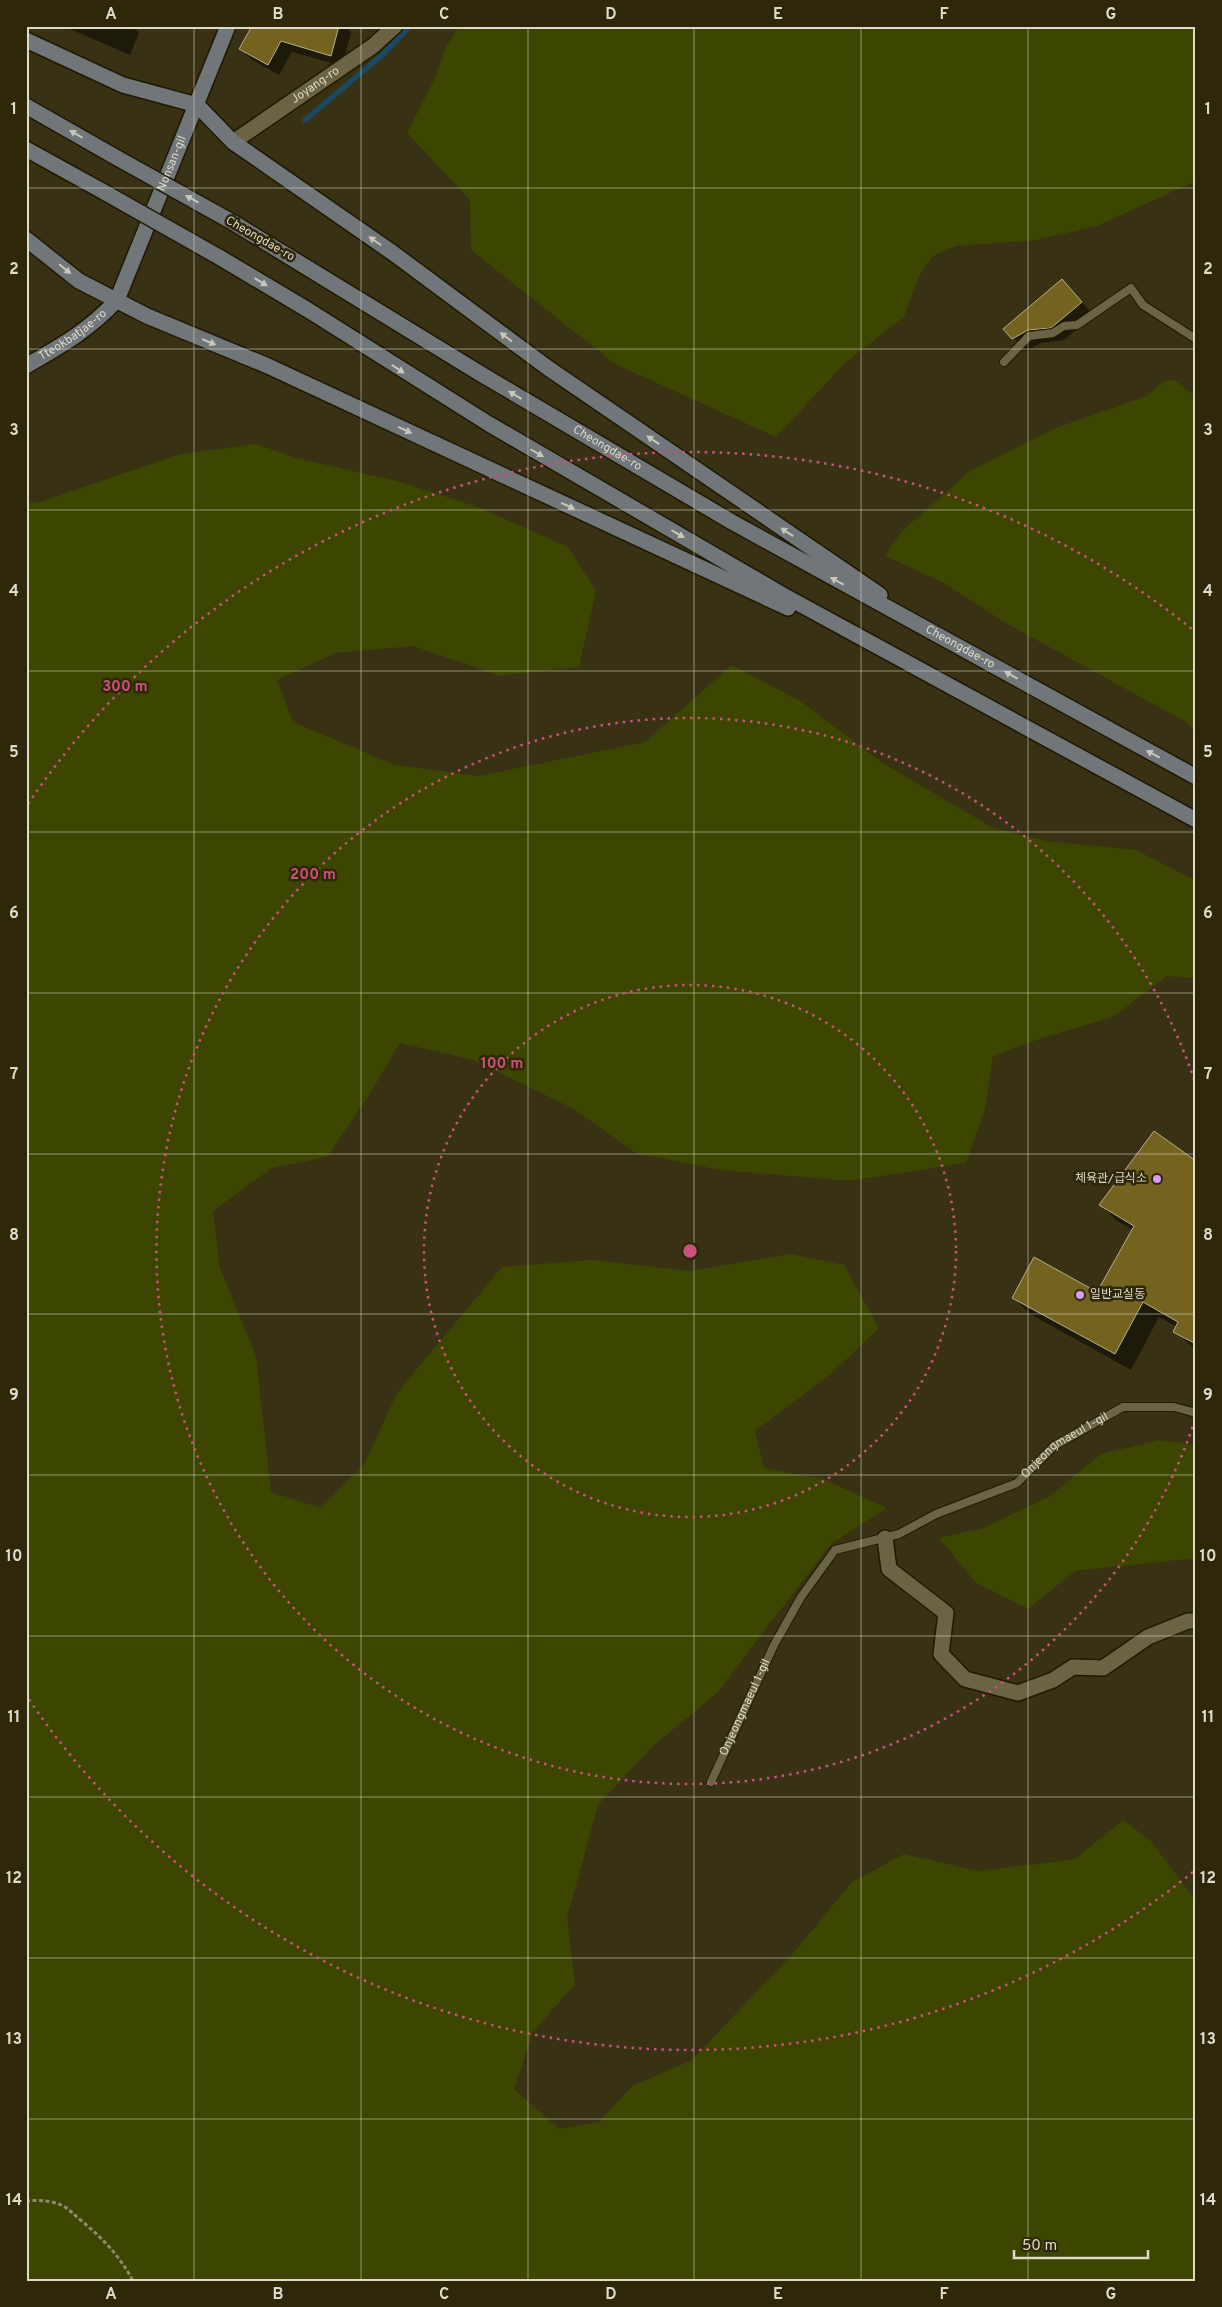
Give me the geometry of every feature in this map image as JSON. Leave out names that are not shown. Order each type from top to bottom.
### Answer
[{"type":"street","name":"Nonsan-gil","points":[[117,300],[228,26]]},
{"type":"street","name":"Joyang-ro","points":[[233,142],[373,46],[394,26]]},
{"type":"street","points":[[26,40],[123,84],[197,105],[233,142],[392,253],[548,368],[943,638]]},
{"type":"street","name":"Cheongdae-ro","points":[[26,106],[234,223],[622,458],[786,552],[1196,777]]},
{"type":"street","points":[[26,149],[219,257],[308,310],[411,377],[783,595],[1196,820]]},
{"type":"street","points":[[26,239],[79,281],[147,316],[277,370],[919,668]]},
{"type":"street","name":"Tteokbatjae-ro","points":[[26,366],[79,335],[98,321],[117,300]]},
{"type":"street","points":[[885,1538],[889,1569],[946,1613],[941,1654],[965,1679],[1000,1689],[1018,1693],[1053,1680],[1073,1667],[1102,1668],[1148,1636],[1188,1621],[1196,1621]]},
{"type":"lane","points":[[1004,362],[1030,336],[1053,333],[1064,326],[1077,325],[1131,288],[1143,305],[1196,339]]},
{"type":"lane","name":"Onjeongmaeul 1-gil","points":[[711,1782],[774,1645],[801,1597],[835,1550],[899,1534],[936,1514],[1017,1482],[1054,1446],[1123,1407],[1174,1407],[1196,1413]]},
{"type":"path","points":[[26,2201],[47,2200],[71,2210],[98,2234],[123,2261],[133,2281]]},
{"type":"green space","points":[[459,26],[1196,26],[1196,181],[1097,226],[1031,241],[956,246],[933,256],[919,276],[904,317],[846,362],[776,437],[615,364],[471,250],[470,200],[407,133],[435,78],[446,47]]},
{"type":"green space","points":[[1166,380],[1176,381],[1196,397],[1196,733],[1188,723],[1009,625],[944,583],[885,556],[902,531],[970,471],[1053,429],[1147,396]]},
{"type":"green space","points":[[256,444],[296,458],[397,481],[478,507],[568,547],[596,591],[579,667],[500,676],[413,646],[336,653],[277,680],[293,722],[395,765],[478,776],[645,742],[732,665],[800,701],[883,763],[993,828],[1046,841],[1136,850],[1196,881],[1196,979],[1167,976],[1113,1017],[1042,1038],[993,1056],[985,1109],[966,1163],[849,1181],[720,1170],[636,1153],[572,1108],[473,1060],[400,1043],[371,1092],[327,1157],[272,1168],[213,1211],[220,1268],[256,1356],[271,1492],[321,1508],[365,1463],[397,1393],[502,1267],[592,1260],[690,1271],[790,1254],[844,1265],[879,1328],[831,1374],[755,1431],[764,1468],[823,1479],[887,1508],[831,1544],[716,1694],[652,1747],[598,1805],[567,1918],[575,1984],[533,2032],[514,2089],[559,2129],[599,2122],[632,2086],[692,2060],[796,1950],[852,1882],[904,1854],[978,1871],[1075,1859],[1123,1820],[1150,1840],[1196,1901],[1196,2281],[26,2281],[26,503],[40,502],[180,454]]},
{"type":"green space","points":[[1160,1440],[1196,1445],[1196,1558],[1075,1571],[1028,1609],[976,1583],[939,1538],[984,1528],[1050,1496],[1101,1454]]},
{"type":"building","points":[[252,26],[339,26],[331,56],[281,41],[268,65],[239,49]]},
{"type":"building","points":[[1062,279],[1082,302],[1051,328],[1028,330],[1012,339],[1003,329]]},
{"type":"building","points":[[1154,1131],[1196,1161],[1196,1344],[1173,1332],[1178,1322],[1143,1302],[1115,1354],[1012,1298],[1034,1257],[1097,1292],[1134,1226],[1099,1205]]},
{"type":"waterway","points":[[305,120],[381,56],[410,26]]},
{"type":"place","name":"체육관/급식소","points":[[1157,1179]]},
{"type":"place","name":"일반교실동","points":[[1080,1295]]}]
